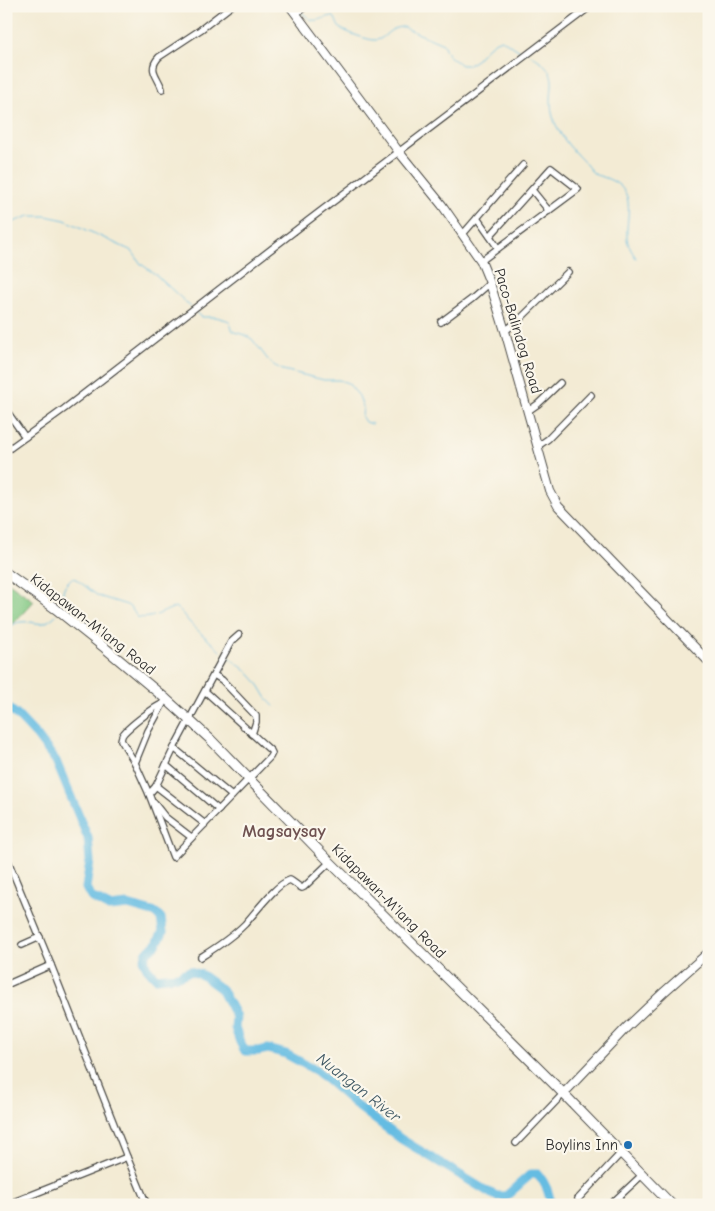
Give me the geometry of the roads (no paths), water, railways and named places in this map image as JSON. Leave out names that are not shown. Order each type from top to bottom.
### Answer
[{"type":"main road","name":"Kidapawan-M'lang Road","points":[[6,573],[105,648],[164,702],[189,720],[216,745],[672,1205]]},
{"type":"street","points":[[162,89],[153,71],[156,60],[231,6]]},
{"type":"street","name":"Paco-Balindog Road","points":[[290,6],[399,152],[442,205],[481,260],[505,331],[550,491],[558,506],[709,662]]},
{"type":"street","points":[[296,14],[306,6]]},
{"type":"street","points":[[6,451],[591,6]]},
{"type":"street","points":[[463,234],[523,165]]},
{"type":"street","points":[[481,260],[578,189],[551,168],[490,236]]},
{"type":"street","points":[[532,190],[549,211]]},
{"type":"street","points":[[477,218],[498,248]]},
{"type":"street","points":[[505,331],[518,321],[568,272]]},
{"type":"street","points":[[441,322],[490,283]]},
{"type":"street","points":[[528,411],[560,383]]},
{"type":"street","points":[[538,446],[548,439],[592,395]]},
{"type":"street","points":[[6,410],[25,437]]},
{"type":"street","points":[[150,796],[231,642],[239,635]]},
{"type":"street","points":[[214,675],[222,680],[256,716],[252,734]]},
{"type":"street","points":[[164,702],[122,736],[121,740],[135,763],[150,796],[173,856],[272,753],[205,691]]},
{"type":"street","points":[[135,763],[148,731],[164,702]]},
{"type":"street","points":[[174,748],[232,796]]},
{"type":"street","points":[[166,765],[219,810]]},
{"type":"street","points":[[156,786],[205,824]]},
{"type":"street","points":[[150,796],[164,817],[191,837]]},
{"type":"street","points":[[6,856],[147,1205]]},
{"type":"street","points":[[201,957],[222,944],[244,924],[281,884],[290,880],[302,888],[330,862]]},
{"type":"street","points":[[22,945],[40,937]]},
{"type":"street","points":[[516,1143],[626,1028],[709,952]]},
{"type":"street","points":[[6,985],[51,966]]},
{"type":"street","points":[[578,1199],[621,1153]]},
{"type":"street","points":[[6,1205],[23,1202],[127,1157]]},
{"type":"street","points":[[610,1205],[642,1175]]},
{"type":"waterway","points":[[302,13],[312,20],[332,16],[342,29],[357,36],[373,40],[382,38],[394,29],[403,27],[443,44],[448,55],[461,65],[474,62],[489,46],[501,39],[520,51],[525,52]]},
{"type":"waterway","points":[[531,55],[542,62],[551,76],[553,117],[565,141],[594,174],[610,179],[625,192],[628,203],[627,240],[636,258]]},
{"type":"waterway","points":[[6,225],[29,216],[46,216],[65,220],[132,251],[141,264],[155,274],[191,307]]},
{"type":"waterway","points":[[195,312],[201,317],[216,317],[227,320],[234,332],[252,339],[269,361],[283,370],[324,380],[339,380],[348,383],[359,396],[363,407],[362,417],[365,422],[372,424]]},
{"type":"waterway","points":[[62,608],[65,602],[63,595],[65,586],[72,578],[76,579],[98,596],[127,605],[137,617],[152,616],[175,607],[221,652]]},
{"type":"waterway","points":[[6,630],[19,622],[42,623],[51,620],[56,615]]},
{"type":"waterway","points":[[227,656],[252,676],[274,706]]},
{"type":"waterway","name":"Nuangan River","points":[[6,706],[37,736],[56,761],[88,838],[90,861],[86,888],[91,897],[109,907],[128,905],[156,913],[161,918],[163,932],[156,945],[147,952],[144,961],[147,968],[156,978],[178,976],[190,971],[202,975],[221,989],[236,1017],[235,1028],[245,1051],[268,1049],[286,1054],[317,1071],[360,1108],[401,1139],[497,1196],[506,1196],[531,1174],[538,1174],[547,1188],[551,1205]]},
{"type":"place","name":"Boylins Inn","points":[[628,1145]]},
{"type":"district","name":"Magsaysay","points":[[284,831]]}]
